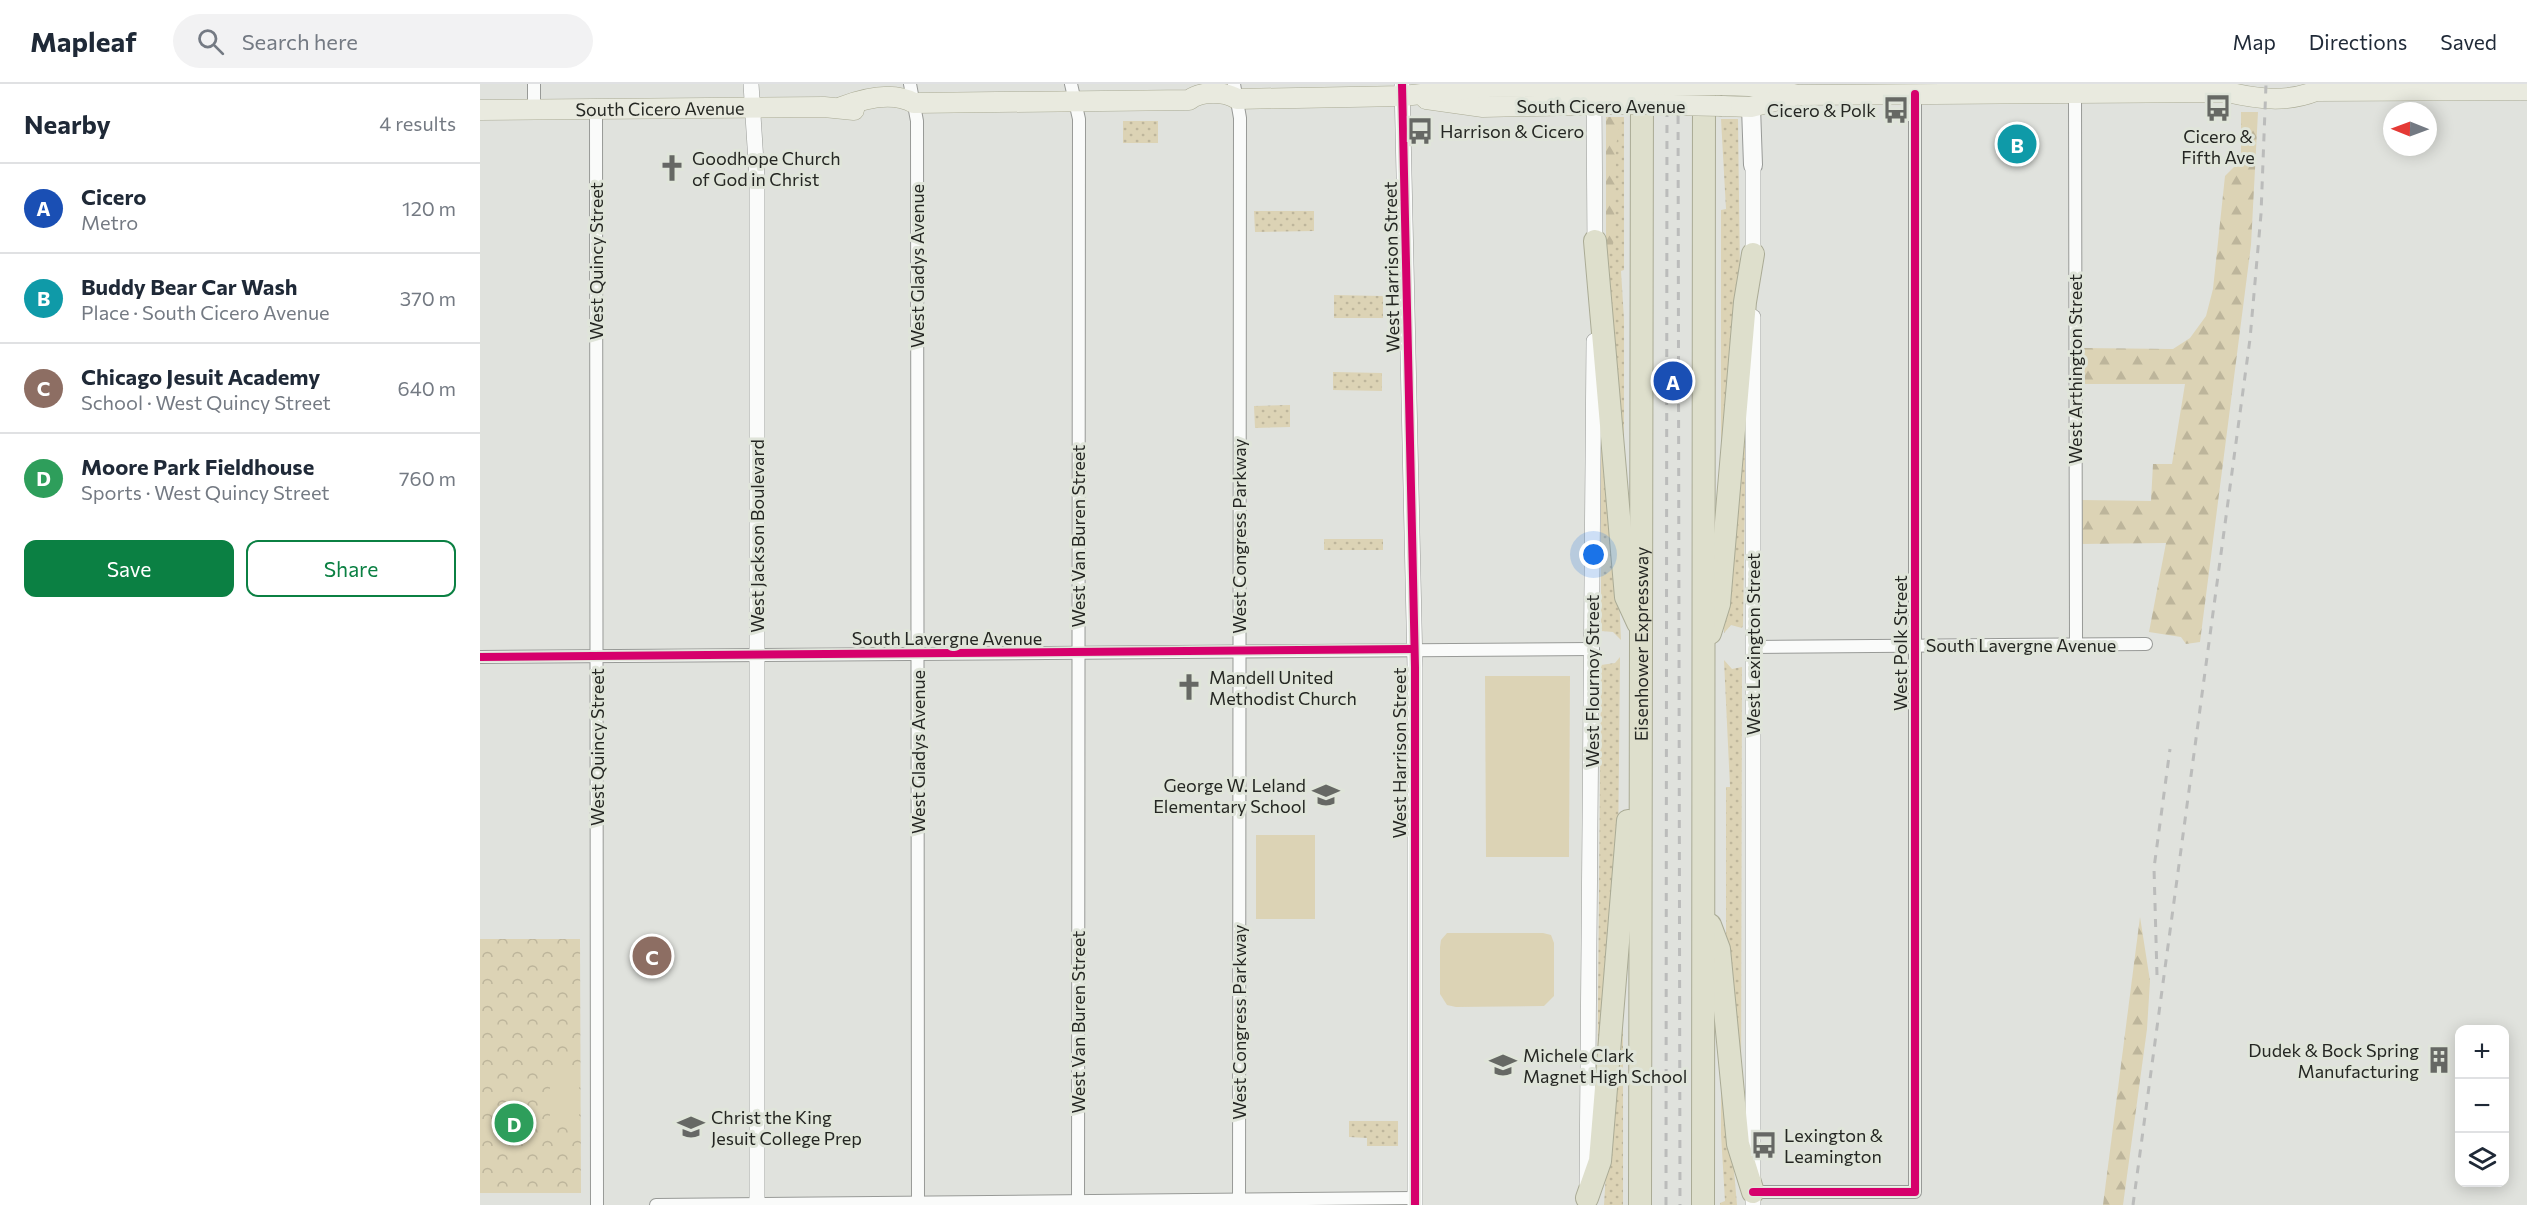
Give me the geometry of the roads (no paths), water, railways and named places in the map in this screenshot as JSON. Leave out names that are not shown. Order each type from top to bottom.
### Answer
[{"type":"highway","points":[[1703,1205],[1703,654],[1713,85]]},
{"type":"highway","name":"Eisenhower Expressway","points":[[1630,91],[1642,632],[1640,1205]]},
{"type":"highway","points":[[1594,241],[1626,597],[1642,632]]},
{"type":"highway","points":[[1703,654],[1719,604],[1745,302],[1753,254]]},
{"type":"highway","points":[[1587,1202],[1600,1161],[1626,826],[1641,776]]},
{"type":"highway","points":[[1704,909],[1719,949],[1738,1144],[1753,1198]]},
{"type":"main road","name":"South Cicero Avenue","points":[[480,110],[841,107],[863,99],[905,98],[912,93],[1073,93],[1189,100],[1196,94],[1235,92],[1402,90],[1556,84],[1594,91],[1749,85],[1799,95]]},
{"type":"main road","name":"South Cicero Avenue","points":[[1630,91],[1722,106],[1751,107],[1799,95],[1881,89],[1915,94],[2043,89],[2075,93],[2227,88],[2256,84]]},
{"type":"main road","name":"South Cicero Avenue","points":[[2227,88],[2257,99],[2298,98],[2308,88],[2527,90]]},
{"type":"main road","name":"South Cicero Avenue","points":[[1402,90],[1483,107],[1556,105],[1594,91]]},
{"type":"main road","name":"West Lexington Street","points":[[1751,107],[1753,165]]},
{"type":"street","points":[[534,84],[534,110]]},
{"type":"street","name":"West Jackson Boulevard","points":[[751,84],[757,178],[757,1204]]},
{"type":"street","points":[[1556,84],[1556,105]]},
{"type":"street","name":"West Lexington Street","points":[[1749,85],[1751,107]]},
{"type":"street","name":"West Harrison Street","points":[[1402,90],[1413,649],[1415,1202]]},
{"type":"street","name":"West Flournoy Street","points":[[1587,1202],[1593,650],[1594,91]]},
{"type":"street","name":"West Congress Parkway","points":[[1235,92],[1240,118],[1239,1202]]},
{"type":"street","name":"West Gladys Avenue","points":[[912,93],[917,121],[918,1204]]},
{"type":"street","name":"West Van Buren Street","points":[[1073,93],[1079,120],[1078,1203]]},
{"type":"street","name":"West Arthington Street","points":[[2075,93],[2076,644]]},
{"type":"street","name":"West Polk Street","points":[[1753,1198],[1915,1192],[1915,94]]},
{"type":"street","name":"West Quincy Street","points":[[596,109],[597,1205]]},
{"type":"street","name":"West Lexington Street","points":[[1753,165],[1753,1198]]},
{"type":"street","name":"South Lavergne Avenue","points":[[1753,647],[2146,644]]},
{"type":"street","name":"South Lavergne Avenue","points":[[480,657],[1239,650],[1593,650]]},
{"type":"street","points":[[656,1205],[1415,1202]]},
{"type":"railway","points":[[1666,1205],[1667,84]]},
{"type":"railway","points":[[1678,84],[1680,1205]]},
{"type":"railway","points":[[2133,1205],[2250,339],[2261,214],[2266,84]]},
{"type":"railway","points":[[2157,975],[2154,868],[2170,749]]},
{"type":"place","name":"Cicero & Fifth Ave","points":[[2218,108]]},
{"type":"place","name":"Cicero & Polk","points":[[1896,110]]},
{"type":"place","name":"Harrison & Cicero","points":[[1420,131]]},
{"type":"place","name":"Buddy Bear Car Wash","points":[[2017,144]]},
{"type":"place","name":"Goodhope Church of God in Christ","points":[[672,168]]},
{"type":"place","name":"Cicero","points":[[1673,381]]},
{"type":"place","name":"Mandell United Methodist Church","points":[[1189,687]]},
{"type":"place","name":"George W. Leland Elementary School","points":[[1326,795]]},
{"type":"place","name":"Chicago Jesuit Academy","points":[[652,956]]},
{"type":"place","name":"Dudek & Bock Spring Manufacturing","points":[[2439,1060]]},
{"type":"place","name":"Michele Clark Magnet High School","points":[[1503,1065]]},
{"type":"place","name":"Moore Park Fieldhouse","points":[[514,1123]]},
{"type":"place","name":"Christ the King Jesuit College Prep","points":[[691,1127]]},
{"type":"place","name":"Lexington & Leamington","points":[[1764,1145]]}]
